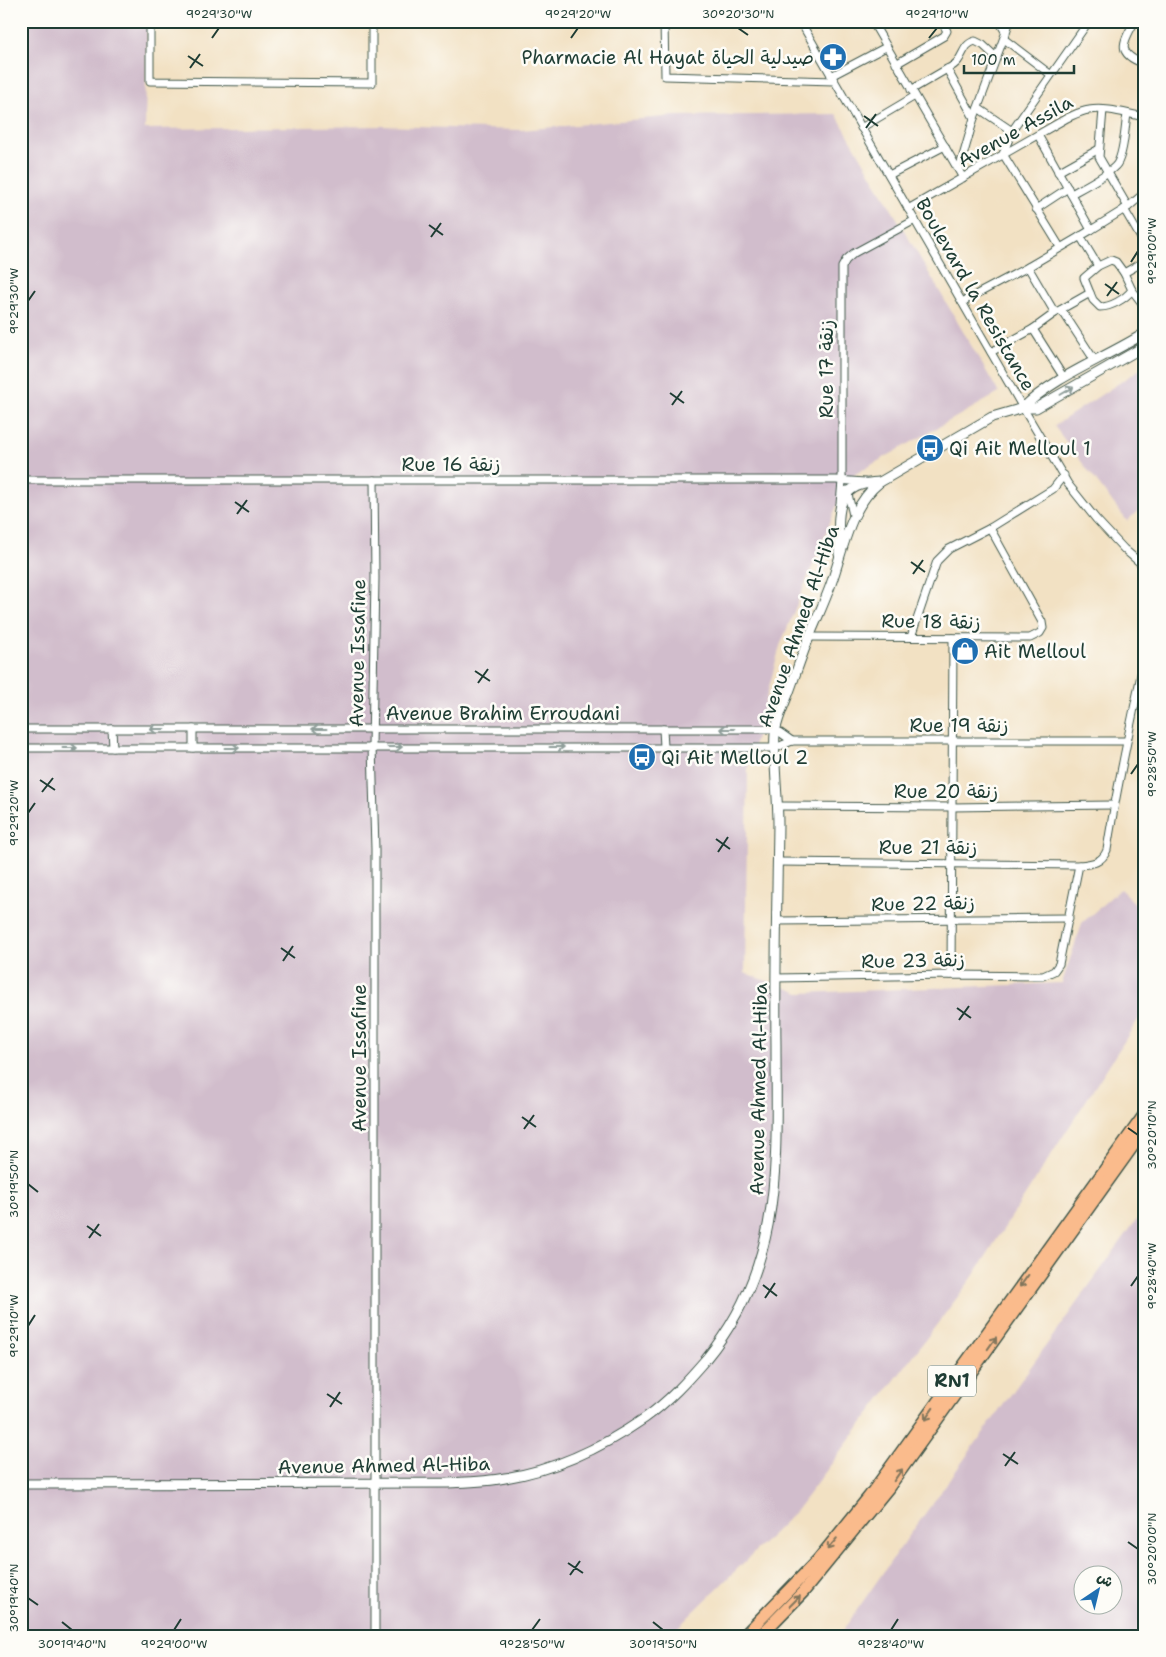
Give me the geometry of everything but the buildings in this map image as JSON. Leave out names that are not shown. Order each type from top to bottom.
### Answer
[{"type":"highway","name":"RN1","points":[[744,1636],[818,1560],[869,1497],[1145,1114]]},
{"type":"highway","name":"RN1","points":[[760,1636],[803,1592],[888,1488],[1145,1129]]},
{"type":"street","points":[[150,21],[150,81],[372,83],[372,21]]},
{"type":"street","points":[[664,21],[665,76],[833,78],[886,47]]},
{"type":"street","points":[[801,24],[812,21]]},
{"type":"street","points":[[872,21],[963,178]]},
{"type":"street","points":[[896,64],[944,36],[947,31],[941,21]]},
{"type":"street","points":[[999,21],[1005,36],[1050,74]]},
{"type":"street","points":[[959,170],[974,118],[1010,21]]},
{"type":"street","points":[[1060,247],[1003,154],[1012,131],[1050,74],[1089,21]]},
{"type":"street","points":[[1135,21],[1124,42],[1124,47],[1130,57],[1145,64]]},
{"type":"street","name":"Boulevard la Resistance","points":[[801,24],[1023,408],[1071,487],[1096,519],[1145,568]]},
{"type":"street","points":[[861,128],[958,61],[965,48],[972,42],[975,41],[983,45],[996,57]]},
{"type":"street","points":[[947,69],[974,118]]},
{"type":"street","points":[[978,108],[1012,131]]},
{"type":"street","points":[[1103,110],[1099,157],[1145,245]]},
{"type":"street","name":"Avenue Assila","points":[[908,209],[1079,112],[1103,110],[1145,117]]},
{"type":"street","points":[[1036,209],[1116,166],[1127,114]]},
{"type":"street","points":[[1038,134],[1091,230]]},
{"type":"street","points":[[889,175],[945,146]]},
{"type":"street","points":[[1058,172],[1100,149]]},
{"type":"street","points":[[962,302],[1028,267],[1091,230],[1126,208],[1141,196],[1145,189]]},
{"type":"street","name":"Rue 17 زنقة","points":[[839,559],[839,513],[842,481],[842,268],[846,260],[854,253],[915,220]]},
{"type":"street","points":[[1080,236],[1098,266]]},
{"type":"street","points":[[1132,290],[1125,297],[1102,307],[1096,305],[1084,278],[1098,266],[1111,260],[1116,262],[1132,290],[1145,307]]},
{"type":"street","points":[[1124,273],[1145,261]]},
{"type":"street","points":[[1028,267],[1058,311],[1078,333],[1095,361]]},
{"type":"street","points":[[991,352],[1033,329],[1058,311],[1090,293]]},
{"type":"street","points":[[1033,329],[1064,378]]},
{"type":"street","points":[[1023,408],[1030,400],[1064,378],[1145,333]]},
{"type":"street","name":"Avenue Ahmed Al-Hiba","points":[[21,1484],[444,1483],[507,1478],[535,1471],[583,1454],[606,1443],[652,1412],[683,1387],[723,1337],[744,1300],[761,1257],[769,1225],[777,1142],[778,806],[776,729],[809,637],[832,584],[853,515],[868,492],[880,482],[992,417],[1023,408],[1036,408],[1145,346]]},
{"type":"street","points":[[911,637],[937,560],[949,549],[990,528],[1053,489],[1064,475]]},
{"type":"street","name":"Rue 16 زنقة","points":[[21,480],[880,482]]},
{"type":"street","name":"Avenue Issafine","points":[[374,480],[375,578],[372,747],[375,849],[375,1636]]},
{"type":"street","name":"Avenue Ahmed Al-Hiba","points":[[842,481],[848,492],[853,515]]},
{"type":"street","points":[[839,513],[848,492],[855,486],[865,482]]},
{"type":"street","points":[[1053,489],[1071,487]]},
{"type":"street","name":"Rue 18 زنقة","points":[[809,637],[1030,638],[1040,633],[1043,628],[1042,622],[990,528]]},
{"type":"street","points":[[951,975],[953,638]]},
{"type":"street","points":[[1114,805],[1145,655]]},
{"type":"street","name":"Avenue Brahim Erroudani","points":[[21,729],[776,729]]},
{"type":"street","points":[[112,729],[113,748]]},
{"type":"street","points":[[193,729],[193,748]]},
{"type":"street","points":[[663,729],[664,747]]},
{"type":"street","points":[[776,729],[792,741]]},
{"type":"street","name":"Rue 19 زنقة","points":[[775,748],[792,741],[1126,741]]},
{"type":"street","name":"Avenue Brahim Erroudani","points":[[21,748],[775,748]]},
{"type":"street","name":"Rue 20 زنقة","points":[[778,806],[952,807],[1114,805]]},
{"type":"street","name":"Rue 21 زنقة","points":[[778,862],[1079,865],[1096,863],[1104,857],[1107,850],[1114,805]]},
{"type":"street","points":[[1069,918],[1079,865]]},
{"type":"street","name":"Rue 22 زنقة","points":[[778,921],[1069,918]]},
{"type":"street","name":"Rue 23 زنقة","points":[[776,978],[951,975],[1043,976],[1050,974],[1059,964],[1069,918]]},
{"type":"shaded area","points":[[21,21],[147,21],[145,129],[382,126],[521,130],[674,116],[836,114],[999,393],[848,478],[780,646],[748,767],[745,973],[800,993],[1062,983],[1082,923],[1120,889],[1145,913],[1145,1009],[972,1278],[795,1512],[669,1636],[21,1636]]},
{"type":"shaded area","points":[[1145,366],[1145,504],[1127,521],[1054,426]]},
{"type":"shaded area","points":[[1145,1208],[1145,1636],[839,1636],[891,1561]]},
{"type":"place","name":"Pharmacie Al Hayat صيدلية الحياة","points":[[833,57]]},
{"type":"place","name":"Qi Ait Melloul 1","points":[[930,448]]},
{"type":"place","name":"Ait Melloul","points":[[965,651]]},
{"type":"place","name":"Qi Ait Melloul 2","points":[[642,757]]}]
